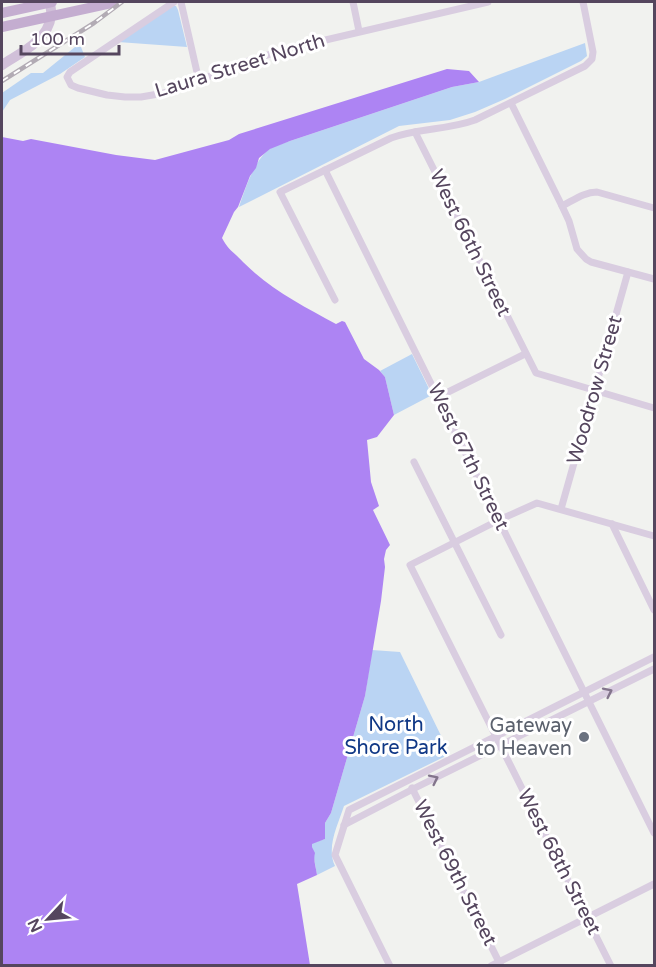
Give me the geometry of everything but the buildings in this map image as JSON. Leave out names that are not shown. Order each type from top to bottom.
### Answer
[{"type":"main road","points":[[2,13],[51,2]]},
{"type":"main road","points":[[2,27],[116,2]]},
{"type":"street","points":[[2,65],[42,38],[51,16],[51,2]]},
{"type":"street","name":"Laura Street North","points":[[174,2],[70,72],[67,77],[71,85],[107,95],[125,97],[164,93],[267,55],[359,31],[489,2]]},
{"type":"street","points":[[181,2],[200,81]]},
{"type":"street","points":[[353,2],[359,31]]},
{"type":"street","points":[[335,300],[280,192],[391,138],[402,134],[462,125],[475,120],[585,66],[592,59],[592,45],[583,2]]},
{"type":"street","points":[[511,103],[569,221],[577,249],[586,260],[591,262],[654,279]]},
{"type":"street","name":"West 66th Street","points":[[415,132],[536,373],[654,408]]},
{"type":"street","name":"West 67th Street","points":[[325,170],[654,833]]},
{"type":"street","points":[[562,206],[590,192],[597,192],[654,208]]},
{"type":"street","name":"Woodrow Street","points":[[561,509],[628,272]]},
{"type":"street","points":[[438,397],[525,354]]},
{"type":"street","points":[[414,462],[501,635]]},
{"type":"street","points":[[455,542],[537,503],[654,536]]},
{"type":"street","points":[[612,524],[654,610]]},
{"type":"street","name":"West 68th Street","points":[[455,542],[410,565],[611,966]]},
{"type":"street","points":[[390,966],[335,855],[349,810],[654,657]]},
{"type":"street","points":[[344,825],[654,669]]},
{"type":"street","name":"West 69th Street","points":[[408,780],[500,964]]},
{"type":"street","points":[[491,966],[500,964],[654,884]]},
{"type":"green space","points":[[170,6],[176,6],[178,10],[187,47],[118,42]]},
{"type":"green space","points":[[585,43],[587,56],[581,61],[505,99],[450,120],[399,126],[239,207],[255,166],[271,148],[452,87],[479,82]]},
{"type":"green space","points":[[75,47],[81,47],[85,57],[60,74],[10,100],[2,112],[2,93],[31,73],[43,73]]},
{"type":"green space","points":[[412,354],[432,395],[394,415],[385,377],[380,371]]},
{"type":"green space","name":"North Shore Park","points":[[372,650],[400,652],[450,754],[344,806],[332,844],[335,866],[317,875],[312,843],[325,839],[325,823],[331,813],[365,696]]},
{"type":"shaded area","points":[[447,69],[469,71],[479,82],[452,87],[270,149],[259,158],[222,238],[253,272],[276,289],[336,324],[345,322],[364,359],[385,377],[394,415],[377,437],[367,440],[371,482],[379,506],[373,510],[390,545],[384,559],[381,601],[365,696],[331,813],[325,823],[325,839],[312,844],[317,875],[297,884],[310,965],[2,965],[2,137],[23,141],[31,139],[155,160],[229,140],[239,134]]},
{"type":"railway","points":[[2,81],[94,23],[122,2]]},
{"type":"place","name":"Gateway to Heaven","points":[[584,737]]}]
